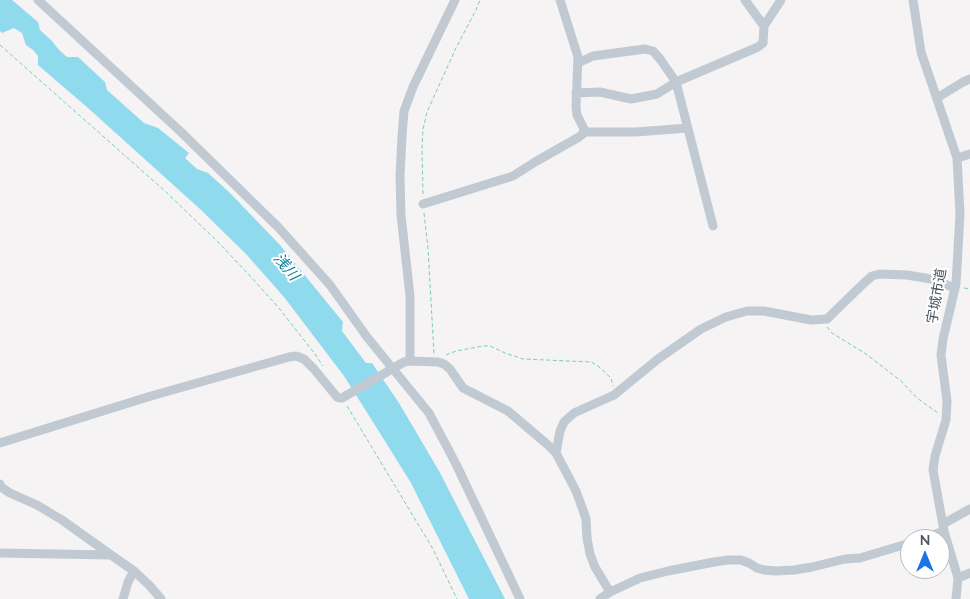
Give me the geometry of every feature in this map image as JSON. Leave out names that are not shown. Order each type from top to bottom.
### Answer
[{"type":"street","points":[[38,0],[181,132],[279,228],[330,285],[391,370],[429,413],[456,464],[520,599]]},
{"type":"street","points":[[410,361],[410,296],[401,215],[400,176],[404,111],[413,87],[455,0]]},
{"type":"street","points":[[423,204],[513,176],[583,134],[584,129],[576,116],[578,57],[560,0]]},
{"type":"street","points":[[745,0],[764,26]]},
{"type":"street","points":[[576,93],[600,92],[631,99],[657,94],[676,82],[758,48],[763,43],[764,26],[781,0]]},
{"type":"street","name":"宇城市道","points":[[913,0],[921,52],[957,158],[960,214],[955,288],[941,355],[947,401],[946,420],[935,456],[933,470],[943,527],[958,578],[956,599]]},
{"type":"street","points":[[578,63],[593,56],[645,49],[653,51],[676,82],[713,226]]},
{"type":"street","points":[[937,98],[970,79]]},
{"type":"street","points":[[583,132],[636,132],[688,128]]},
{"type":"street","points":[[957,158],[970,154]]},
{"type":"street","points":[[556,453],[560,431],[564,422],[574,414],[614,394],[658,359],[701,329],[726,317],[747,311],[764,311],[811,320],[827,319],[872,276],[880,274],[907,274],[931,279],[955,288]]},
{"type":"street","points":[[0,443],[289,357],[296,356],[304,359],[337,397],[345,396],[400,364],[410,361],[436,362],[444,364],[450,369],[463,388],[508,410],[556,453],[584,510],[590,554],[595,567],[610,592]]},
{"type":"street","points":[[0,484],[10,494],[37,505],[62,520],[134,571],[161,599]]},
{"type":"street","points":[[940,529],[970,509]]},
{"type":"street","points":[[600,599],[610,592],[640,578],[714,562],[741,560],[764,570],[794,570],[845,559],[860,558],[900,546]]},
{"type":"street","points":[[0,553],[111,555]]},
{"type":"street","points":[[123,599],[128,582],[134,571]]},
{"type":"street","points":[[958,578],[970,573]]},
{"type":"path","points":[[436,362],[423,204],[423,129],[427,112],[480,0]]},
{"type":"path","points":[[0,45],[166,192],[219,243],[278,307],[323,366]]},
{"type":"path","points":[[827,319],[827,328],[832,333],[866,354],[901,381],[916,398],[931,407],[946,420]]},
{"type":"path","points":[[436,362],[447,354],[483,346],[490,346],[524,359],[591,362],[611,378],[614,394]]},
{"type":"path","points":[[345,396],[432,549],[456,599]]},
{"type":"water","name":"浅川","points":[[0,0],[12,0],[38,22],[40,30],[67,57],[78,57],[105,82],[107,90],[144,123],[158,128],[189,153],[185,158],[197,169],[208,173],[229,192],[280,245],[343,322],[342,331],[366,363],[372,363],[399,403],[439,471],[505,599],[469,599],[411,483],[344,376],[284,297],[246,254],[200,209],[38,65],[38,56],[26,45],[22,33],[14,28],[2,33],[0,31]]}]
